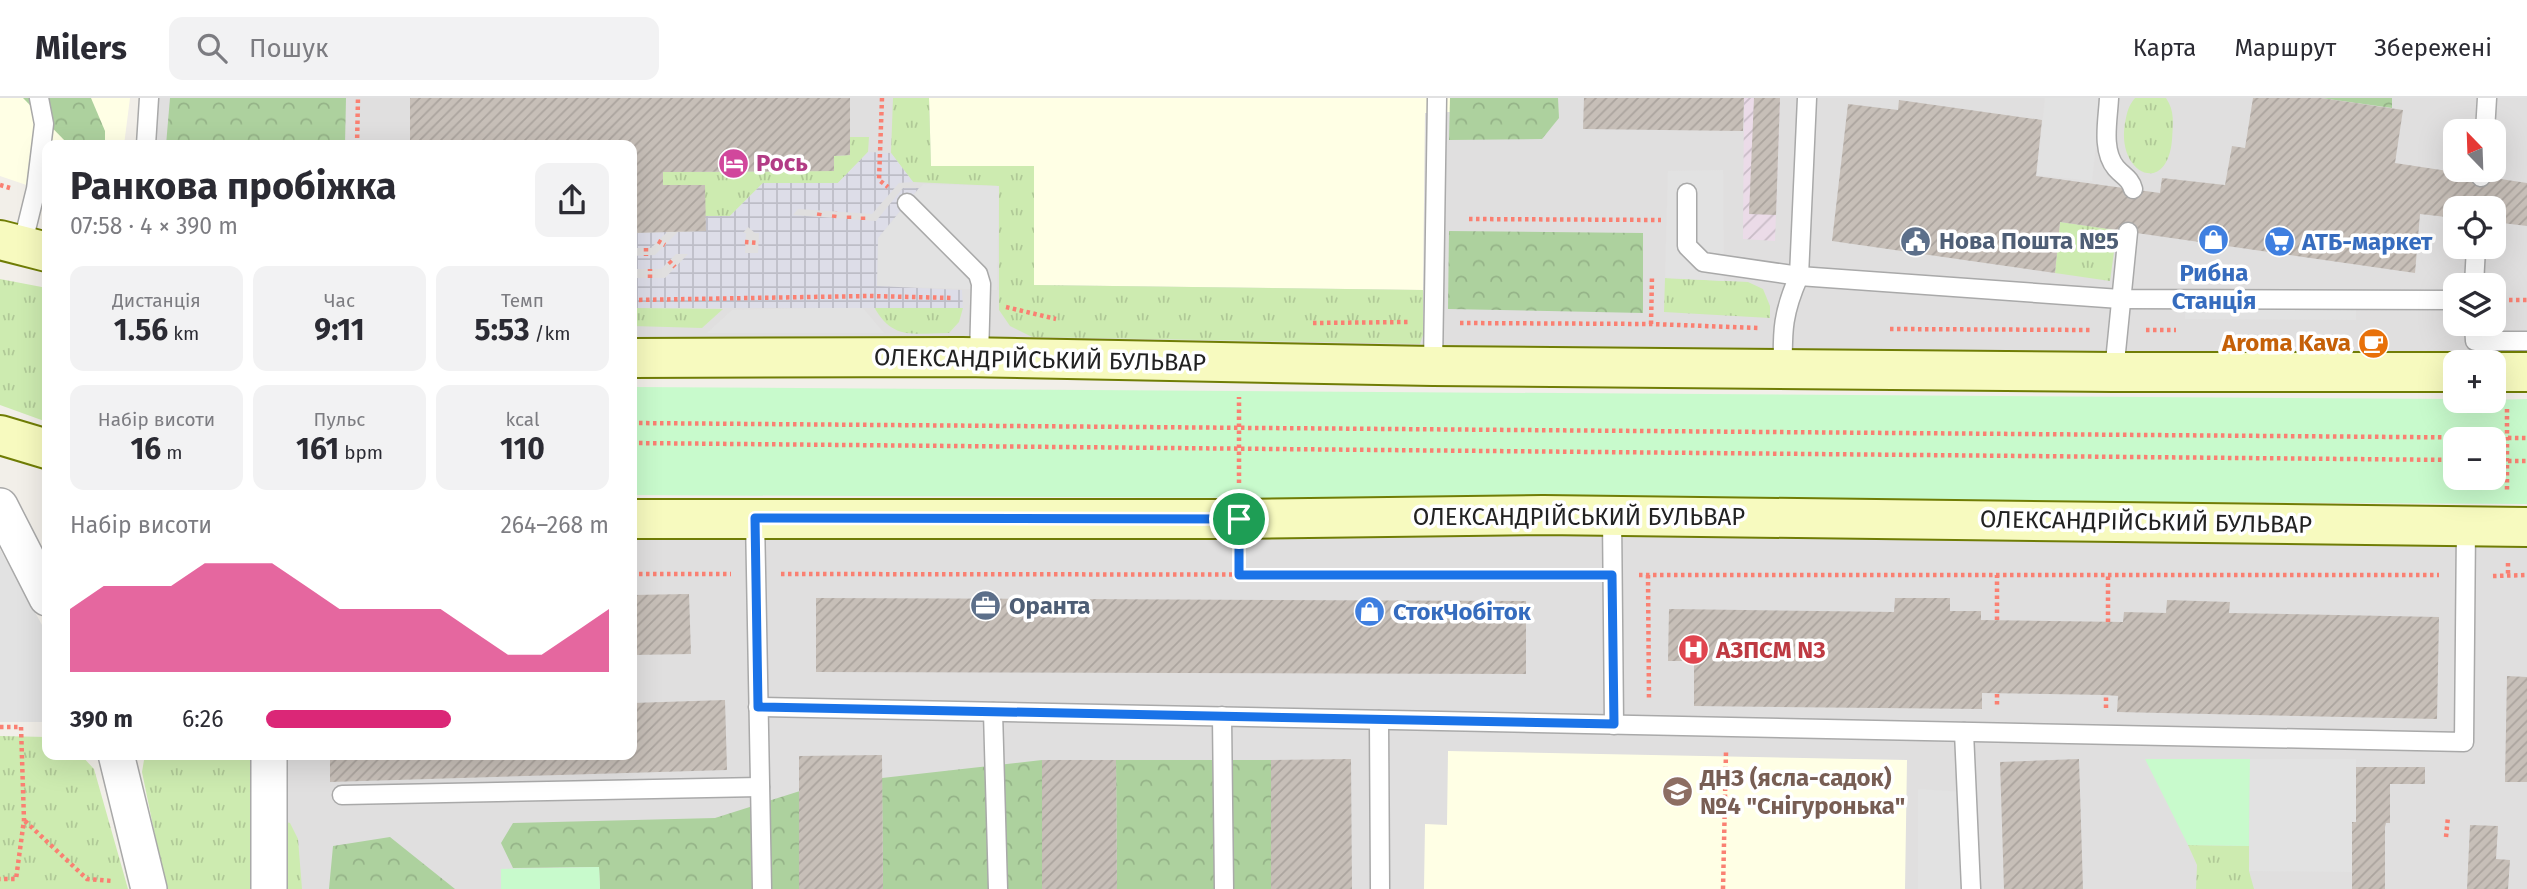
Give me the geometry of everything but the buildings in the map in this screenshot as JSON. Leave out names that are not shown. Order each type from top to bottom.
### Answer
[{"type":"main road","name":"ОЛЕКСАНДРІЙСЬКИЙ БУЛЬВАР","points":[[637,358],[979,357],[1433,366],[2443,372]]},
{"type":"main road","points":[[0,435],[42,448]]},
{"type":"main road","name":"ОЛЕКСАНДРІЙСЬКИЙ БУЛЬВАР","points":[[637,519],[1612,516],[2517,527]]},
{"type":"street","points":[[0,506],[42,588]]},
{"type":"street","points":[[117,760],[148,886]]},
{"type":"street","points":[[269,760],[269,889]]},
{"type":"lane","points":[[146,140],[149,98]]},
{"type":"lane","points":[[1433,366],[1437,98]]},
{"type":"lane","points":[[1783,369],[1782,328],[1788,302],[1799,276],[1807,98]]},
{"type":"lane","points":[[2109,98],[2107,150],[2116,168],[2130,180],[2133,189]]},
{"type":"lane","points":[[2486,119],[2487,98]]},
{"type":"lane","points":[[34,99],[44,124],[42,140]]},
{"type":"lane","points":[[17,246],[36,189],[42,140]]},
{"type":"lane","points":[[1687,193],[1687,246],[1703,262],[1799,276],[2120,299],[2443,300]]},
{"type":"lane","points":[[907,203],[978,274],[981,285],[979,357]]},
{"type":"lane","points":[[2114,372],[2127,232]]},
{"type":"lane","points":[[2474,336],[2474,341],[2514,364]]},
{"type":"lane","points":[[1612,516],[1614,724]]},
{"type":"lane","points":[[755,518],[762,889]]},
{"type":"lane","points":[[758,707],[2463,742],[2466,527]]},
{"type":"lane","points":[[993,712],[998,889]]},
{"type":"lane","points":[[1222,716],[1224,889]]},
{"type":"lane","points":[[1379,720],[1380,889]]},
{"type":"lane","points":[[1964,732],[1971,889]]},
{"type":"lane","points":[[342,795],[760,787]]},
{"type":"path","points":[[357,140],[358,98]]},
{"type":"path","points":[[881,98],[879,180],[892,191]]},
{"type":"path","points":[[834,218],[835,211]]},
{"type":"path","points":[[849,212],[849,219]]},
{"type":"path","points":[[1469,219],[1687,220]]},
{"type":"path","points":[[658,241],[665,245]]},
{"type":"path","points":[[745,242],[759,243]]},
{"type":"path","points":[[646,248],[646,256]]},
{"type":"path","points":[[668,261],[675,267]]},
{"type":"path","points":[[650,269],[650,278]]},
{"type":"path","points":[[1651,324],[1653,277]]},
{"type":"path","points":[[637,300],[869,296],[981,300]]},
{"type":"path","points":[[2506,300],[2527,300]]},
{"type":"path","points":[[1239,363],[1239,575]]},
{"type":"path","points":[[2508,576],[2517,527],[2507,461],[2514,364]]},
{"type":"path","points":[[637,423],[2527,438]]},
{"type":"path","points":[[637,443],[2443,460]]},
{"type":"path","points":[[2507,461],[2527,461]]},
{"type":"path","points":[[637,574],[2527,575]]},
{"type":"path","points":[[1648,575],[1649,712]]},
{"type":"path","points":[[1997,575],[1997,620]]},
{"type":"path","points":[[2108,575],[2108,622]]},
{"type":"path","points":[[0,727],[21,727],[24,820],[16,878],[0,879]]},
{"type":"path","points":[[1723,889],[1726,727]]},
{"type":"path","points":[[2446,837],[2448,817]]},
{"type":"path","points":[[24,820],[87,879],[148,886]]},
{"type":"shaded area","points":[[0,98],[130,98],[125,140],[42,140],[42,190],[0,176]]},
{"type":"shaded area","points":[[149,98],[2527,98],[2527,371],[2506,365],[2506,350],[2443,350],[2443,362],[637,358],[637,140],[146,140]]},
{"type":"shaded area","points":[[929,98],[1450,98],[1450,112],[1425,113],[1423,290],[1034,285],[1034,166],[931,166]]},
{"type":"shaded area","points":[[1744,98],[1780,98],[1775,241],[1743,239]]},
{"type":"shaded area","points":[[2045,98],[2101,98],[2092,181],[2037,175]]},
{"type":"shaded area","points":[[868,152],[891,153],[913,182],[899,183],[872,214],[798,209],[793,215],[876,221],[903,188],[919,188],[878,238],[877,286],[962,290],[963,308],[637,308],[637,278],[665,278],[688,254],[676,254],[661,269],[637,269],[637,256],[655,255],[678,232],[705,231],[705,216],[730,216],[763,183],[838,183]],"holes":[[[748,227],[759,233],[758,253],[745,253],[746,233],[743,233]]]},
{"type":"shaded area","points":[[1723,170],[1724,281],[1665,278],[1668,171]]},
{"type":"shaded area","points":[[923,184],[999,186],[997,290],[877,286],[878,238]]},
{"type":"shaded area","points":[[667,232],[651,248],[637,248],[637,233]]},
{"type":"shaded area","points":[[2185,297],[2356,297],[2356,320],[2185,319]]},
{"type":"shaded area","points":[[862,307],[884,333],[707,333],[732,310]]},
{"type":"shaded area","points":[[637,519],[2527,527],[2527,889],[272,889],[269,760],[637,760]]},
{"type":"shaded area","points":[[0,549],[42,625],[42,722],[0,722]]},
{"type":"shaded area","name":"ДНЗ (ясла-садок) №4 \"Снігуронька\"","points":[[1448,751],[1907,760],[1905,889],[1424,889],[1425,824],[1447,825]]},
{"type":"shaded area","points":[[2250,759],[2356,759],[2356,822],[2352,872],[2249,871]]},
{"type":"shaded area","points":[[1918,789],[1966,792],[1971,889],[1918,889]]},
{"type":"green space","points":[[23,98],[91,98],[105,131],[105,140],[64,140]]},
{"type":"green space","points":[[170,98],[346,98],[345,140],[166,140]]},
{"type":"green space","points":[[893,98],[929,98],[931,166],[1034,166],[1034,285],[1423,290],[1423,335],[1420,344],[1032,337],[1010,326],[999,310],[999,186],[913,182],[891,153]]},
{"type":"green space","points":[[1450,98],[1558,98],[1559,118],[1542,139],[1449,140]]},
{"type":"green space","points":[[2135,98],[2166,98],[2173,118],[2168,158],[2161,169],[2153,173],[2143,172],[2128,155],[2124,141],[2128,110]]},
{"type":"green space","points":[[2321,98],[2392,98],[2392,108]]},
{"type":"green space","points":[[850,137],[869,137],[868,152],[838,183],[763,183],[730,216],[705,216],[705,185],[663,185],[663,172],[834,171],[834,156],[850,155]]},
{"type":"green space","points":[[2060,222],[2117,230],[2110,281],[2055,273]]},
{"type":"green space","points":[[1449,231],[1643,233],[1643,313],[1448,309]]},
{"type":"green space","points":[[1665,278],[1748,282],[1763,289],[1770,306],[1770,318],[1664,312]]},
{"type":"green space","points":[[0,279],[42,287],[42,420],[0,405]]},
{"type":"green space","points":[[874,307],[963,308],[959,322],[949,333],[915,334],[897,330],[889,325]]},
{"type":"green space","points":[[637,308],[723,309],[702,328],[637,326]]},
{"type":"green space","points":[[637,387],[2443,399],[2443,413],[2506,413],[2506,400],[2527,399],[2527,504],[637,495]]},
{"type":"green space","points":[[0,736],[42,737],[42,760],[86,760],[94,769],[128,889],[0,889]]},
{"type":"green space","points":[[2145,759],[2250,759],[2249,846],[2188,845]]},
{"type":"green space","points":[[144,760],[252,760],[255,889],[166,889],[142,772]]},
{"type":"green space","points":[[1042,760],[1042,889],[883,889],[882,778]]},
{"type":"green space","points":[[1116,760],[1271,760],[1271,889],[1117,889]]},
{"type":"green space","points":[[800,791],[799,889],[600,889],[599,867],[513,868],[501,843],[513,823],[715,818]]},
{"type":"green space","points":[[282,821],[290,823],[298,839],[302,889],[280,889]]},
{"type":"green space","points":[[390,837],[455,889],[329,889],[333,846]]},
{"type":"green space","points":[[2188,845],[2249,846],[2249,871],[2254,889],[2196,889],[2197,865]]},
{"type":"green space","points":[[599,867],[600,889],[501,889],[501,869]]},
{"type":"place","name":"Рось","points":[[733,163]]},
{"type":"place","name":"Рибна Станція","points":[[2214,239]]},
{"type":"place","name":"Нова Пошта №5","points":[[1916,241]]},
{"type":"place","name":"АТБ-маркет","points":[[2279,242]]},
{"type":"place","name":"Aroma Kava","points":[[2374,343]]},
{"type":"place","name":"Оранта","points":[[986,606]]},
{"type":"place","name":"СтокЧобіток","points":[[1370,612]]},
{"type":"place","name":"АЗПСМ N3","points":[[1693,650]]},
{"type":"place","name":"ДНЗ (ясла-садок) №4 \"Снігуронька\"","points":[[1677,792]]},
{"type":"route","points":[[755,518],[1239,519],[1239,575],[1612,575],[1614,724],[758,707],[755,518]]}]
